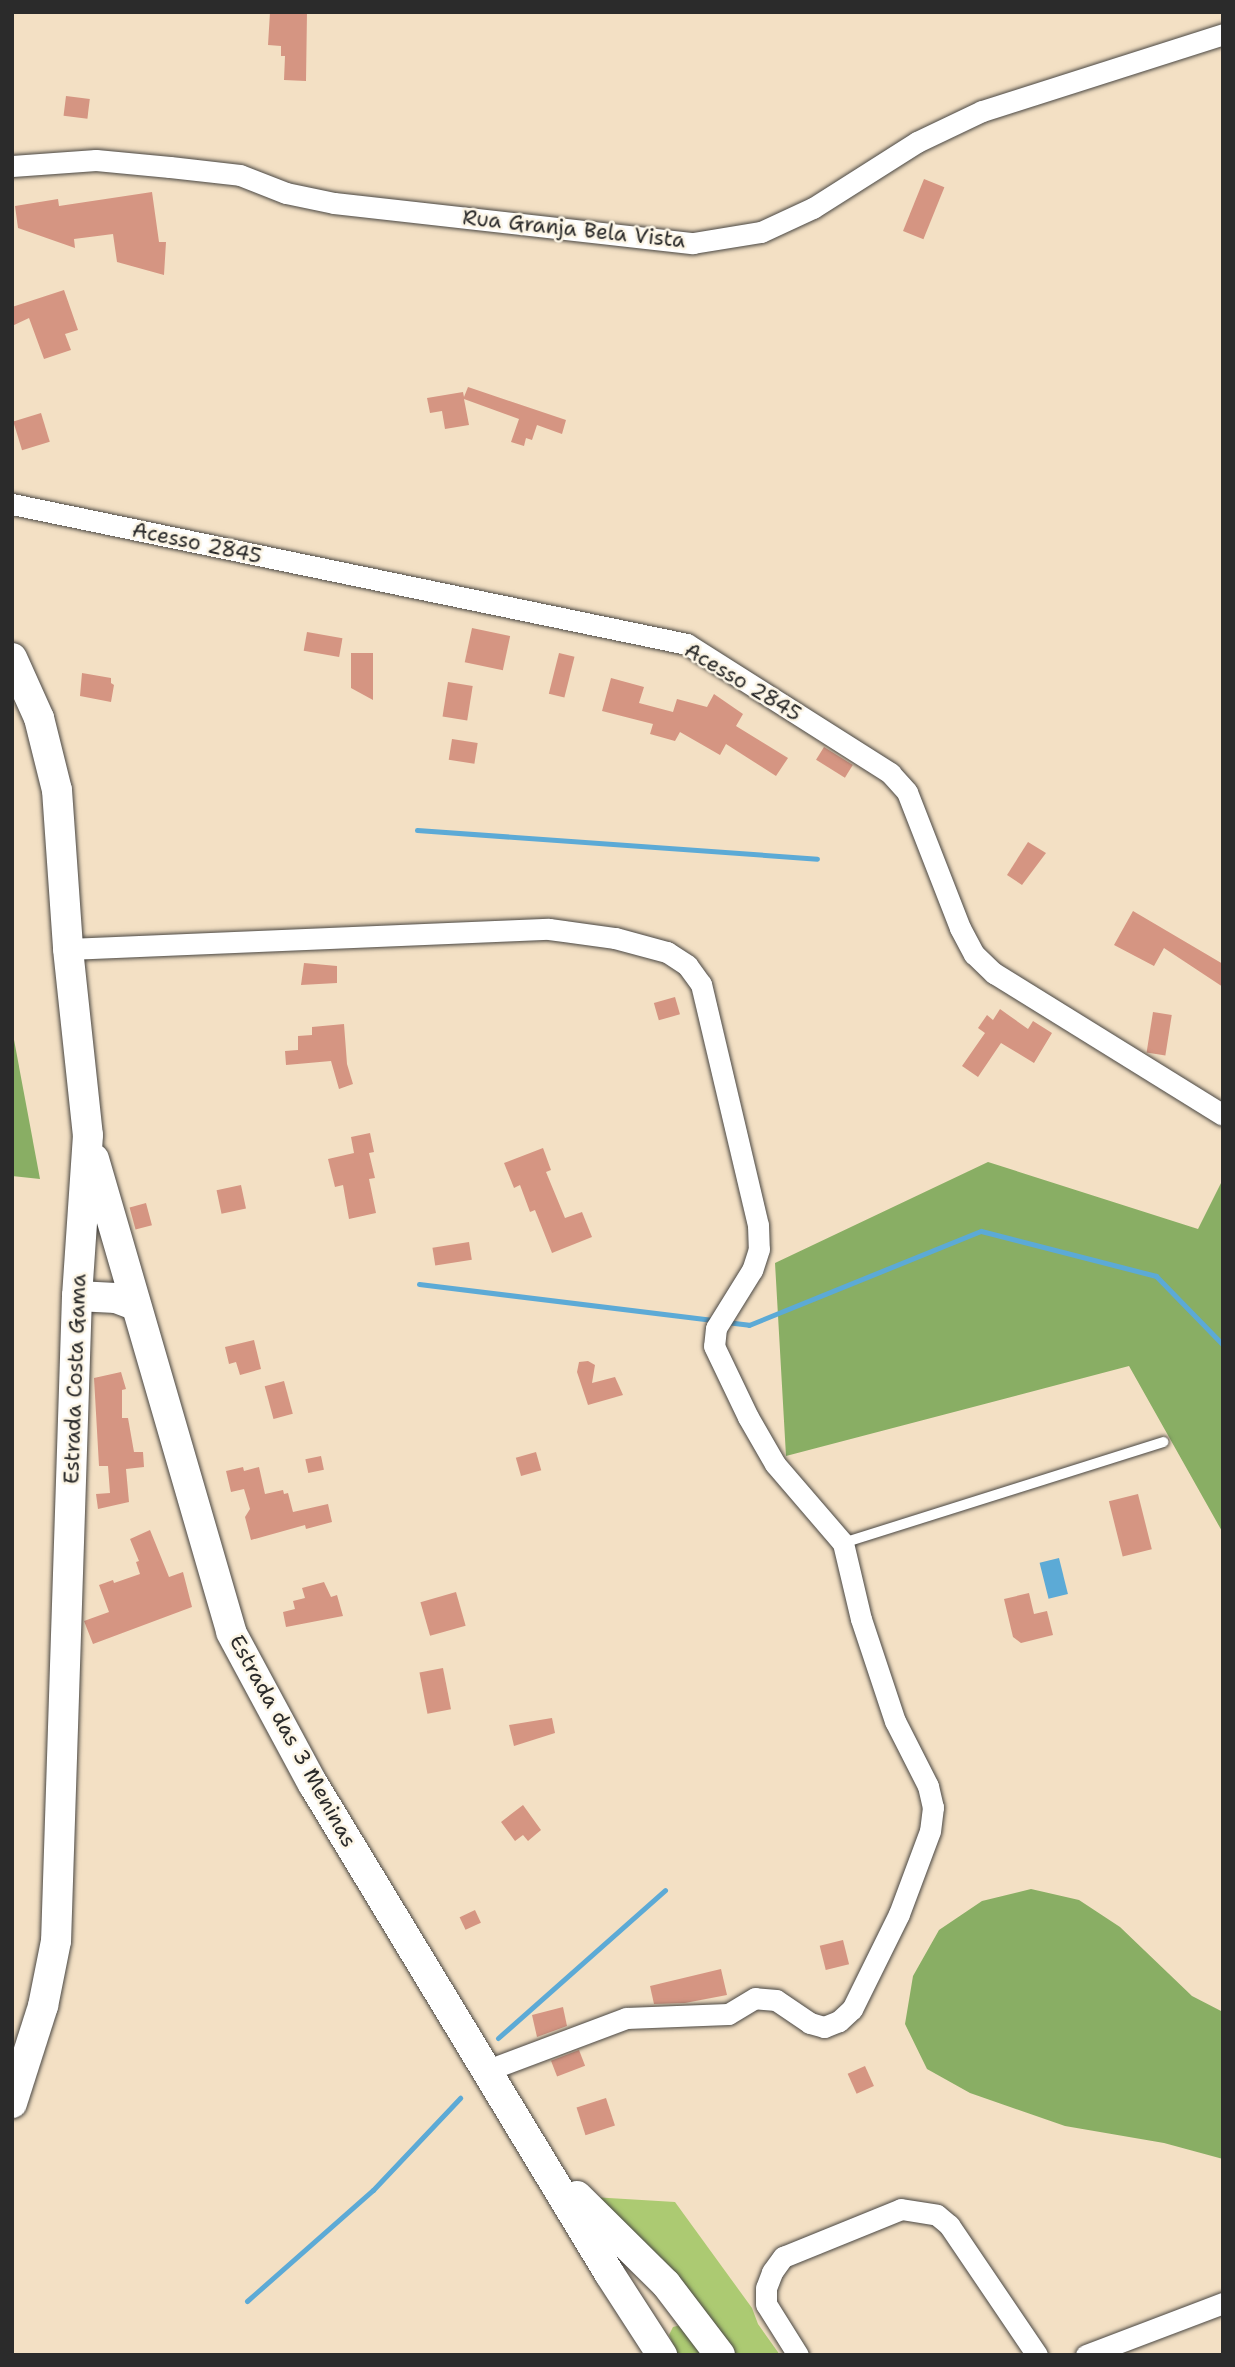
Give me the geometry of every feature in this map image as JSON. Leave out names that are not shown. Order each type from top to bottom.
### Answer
[{"type":"main road","name":"Estrada Costa Gama","points":[[12,658],[39,718],[57,790],[68,949],[88,1135],[77,1296],[56,1941],[43,2007],[12,2103]]},
{"type":"main road","name":"Estrada das 3 Meninas","points":[[88,1135],[134,1305],[231,1632],[313,1784],[608,2273],[662,2355]]},
{"type":"main road","points":[[77,1296],[116,1298],[134,1305]]},
{"type":"main road","name":"Estrada das 3 Meninas","points":[[535,2149],[597,2218],[650,2266],[720,2355]]},
{"type":"street","name":"Rua Granja Bela Vista","points":[[12,166],[96,160],[182,168],[240,175],[286,193],[334,203],[693,243],[761,232],[813,208],[917,142],[982,111],[1223,34]]},
{"type":"street","name":"Acesso 2845","points":[[12,504],[687,644],[890,773],[907,792],[960,929],[974,954],[994,973],[1223,1115]]},
{"type":"street","points":[[68,949],[550,929],[615,938],[667,952],[687,965],[701,984],[758,1224],[759,1249],[752,1270],[716,1328],[715,1346],[748,1417],[775,1464],[843,1543],[861,1619],[895,1721],[928,1786],[933,1807],[930,1830],[899,1914],[852,2009],[839,2021],[824,2027],[810,2023],[776,2000],[755,1998],[728,2014],[626,2018],[485,2071]]},
{"type":"street","points":[[798,2355],[766,2304],[766,2288],[772,2272],[783,2258],[901,2209],[937,2215],[949,2225],[1037,2355]]},
{"type":"street","points":[[1086,2355],[1223,2303]]},
{"type":"lane","points":[[843,1543],[1163,1443]]},
{"type":"green space","points":[[12,1029],[40,1179],[12,1176]]},
{"type":"green space","points":[[988,1162],[1198,1229],[1223,1179],[1223,1533],[1129,1366],[786,1456],[775,1263]]},
{"type":"green space","points":[[1031,1889],[1079,1900],[1120,1927],[1192,1996],[1223,2012],[1223,2159],[1164,2143],[1065,2126],[970,2093],[927,2069],[905,2024],[913,1976],[939,1930],[982,1901]]},
{"type":"green space","points":[[592,2197],[675,2202],[752,2308],[758,2324],[780,2355],[733,2355]]},
{"type":"green space","points":[[681,2325],[708,2355],[678,2355],[669,2335],[673,2327]]},
{"type":"water","points":[[1059,1558],[1068,1594],[1049,1599],[1040,1563]]},
{"type":"building","points":[[270,12],[307,12],[306,81],[284,80],[285,56],[281,56],[281,46],[268,45]]},
{"type":"building","points":[[66,96],[90,99],[87,119],[64,116]]},
{"type":"building","points":[[924,179],[944,187],[923,239],[903,231]]},
{"type":"building","points":[[152,192],[159,242],[166,242],[164,275],[117,262],[113,234],[74,239],[75,248],[18,228],[15,206],[58,199],[59,206]]},
{"type":"building","points":[[64,290],[78,330],[65,334],[71,350],[44,359],[29,318],[12,326],[12,307]]},
{"type":"building","points":[[468,387],[566,420],[562,434],[537,425],[532,440],[526,438],[524,446],[511,442],[519,419],[464,399],[469,425],[445,429],[442,411],[430,413],[427,398],[463,392],[464,397]]},
{"type":"building","points":[[41,413],[50,442],[22,450],[13,421]]},
{"type":"building","points":[[472,628],[510,636],[503,670],[465,662]]},
{"type":"building","points":[[307,632],[342,638],[339,657],[304,651]]},
{"type":"building","points":[[351,653],[373,653],[373,700],[351,688]]},
{"type":"building","points":[[559,653],[575,657],[564,698],[549,694]]},
{"type":"building","points":[[82,673],[111,678],[114,685],[111,702],[80,696]]},
{"type":"building","points":[[611,678],[644,687],[639,703],[673,712],[677,699],[707,707],[714,694],[743,714],[736,726],[788,758],[776,776],[726,744],[720,755],[680,732],[675,741],[650,734],[653,724],[602,711]]},
{"type":"building","points":[[448,682],[473,686],[467,720],[443,717]]},
{"type":"building","points":[[452,739],[478,743],[474,764],[449,760]]},
{"type":"building","points":[[824,747],[853,765],[845,778],[816,760]]},
{"type":"building","points":[[1028,842],[1046,853],[1022,885],[1007,875]]},
{"type":"building","points":[[1133,911],[1223,964],[1223,987],[1164,948],[1154,966],[1114,945]]},
{"type":"building","points":[[304,963],[337,966],[337,983],[301,985]]},
{"type":"building","points":[[675,997],[680,1014],[659,1020],[654,1003]]},
{"type":"building","points":[[1000,1009],[1028,1029],[1033,1021],[1052,1033],[1034,1063],[1001,1043],[978,1077],[962,1066],[985,1033],[978,1028],[987,1015],[993,1020]]},
{"type":"building","points":[[1153,1012],[1172,1015],[1165,1055],[1147,1052]]},
{"type":"building","points":[[344,1024],[347,1064],[353,1084],[339,1089],[331,1061],[286,1065],[285,1051],[298,1050],[298,1036],[312,1035],[312,1027]]},
{"type":"building","points":[[370,1133],[374,1152],[369,1153],[375,1178],[369,1179],[376,1213],[349,1219],[343,1185],[335,1187],[328,1159],[354,1153],[351,1137]]},
{"type":"building","points":[[543,1148],[551,1170],[546,1172],[565,1218],[582,1212],[592,1237],[552,1253],[535,1210],[530,1212],[520,1185],[514,1188],[504,1163]]},
{"type":"building","points":[[241,1185],[246,1208],[222,1214],[217,1190]]},
{"type":"building","points":[[146,1203],[152,1225],[136,1230],[130,1207]]},
{"type":"building","points":[[469,1242],[472,1260],[435,1266],[432,1248]]},
{"type":"building","points":[[254,1340],[261,1369],[240,1375],[236,1362],[229,1364],[225,1347]]},
{"type":"building","points":[[588,1361],[595,1365],[592,1383],[615,1377],[623,1395],[588,1405],[577,1372],[579,1362]]},
{"type":"building","points":[[121,1372],[126,1389],[122,1390],[122,1418],[128,1418],[134,1452],[143,1452],[144,1467],[126,1469],[129,1502],[98,1509],[96,1494],[110,1493],[108,1466],[99,1466],[94,1378]]},
{"type":"building","points":[[284,1381],[293,1414],[273,1419],[265,1386]]},
{"type":"building","points":[[536,1452],[541,1470],[521,1476],[516,1458]]},
{"type":"building","points":[[321,1456],[324,1470],[308,1473],[305,1459]]},
{"type":"building","points":[[243,1467],[244,1471],[259,1467],[265,1494],[283,1490],[284,1494],[288,1493],[293,1512],[328,1504],[332,1522],[306,1529],[305,1525],[251,1540],[245,1517],[250,1509],[244,1489],[231,1492],[226,1471]]},
{"type":"building","points":[[1138,1494],[1152,1549],[1123,1557],[1109,1501]]},
{"type":"building","points":[[150,1530],[169,1577],[183,1572],[192,1607],[93,1644],[84,1621],[109,1612],[99,1585],[140,1574],[136,1562],[139,1561],[130,1539]]},
{"type":"building","points":[[324,1582],[331,1597],[337,1595],[343,1616],[286,1627],[283,1612],[295,1609],[293,1601],[305,1598],[302,1588]]},
{"type":"building","points":[[456,1592],[466,1626],[430,1636],[420,1602]]},
{"type":"building","points":[[1029,1593],[1034,1614],[1047,1611],[1053,1635],[1021,1643],[1013,1637],[1004,1599]]},
{"type":"building","points":[[443,1668],[451,1709],[427,1714],[419,1673]]},
{"type":"building","points":[[552,1718],[555,1733],[514,1746],[509,1725]]},
{"type":"building","points":[[523,1805],[541,1830],[528,1841],[523,1835],[515,1841],[501,1822]]},
{"type":"building","points":[[475,1910],[481,1923],[466,1930],[460,1917]]},
{"type":"building","points":[[843,1940],[849,1964],[826,1970],[820,1946]]},
{"type":"building","points":[[721,1969],[727,1995],[685,2003],[654,2004],[650,1986]]},
{"type":"building","points":[[563,2007],[567,2026],[537,2037],[532,2015]]},
{"type":"building","points":[[579,2050],[585,2066],[557,2077],[551,2061]]},
{"type":"building","points":[[865,2066],[874,2086],[857,2094],[848,2074]]},
{"type":"building","points":[[606,2098],[615,2126],[585,2135],[577,2108]]},
{"type":"waterway","points":[[417,830],[817,859]]},
{"type":"waterway","points":[[726,1322],[749,1325],[981,1231],[1156,1276],[1223,1345]]},
{"type":"waterway","points":[[419,1284],[713,1320]]},
{"type":"waterway","points":[[498,2038],[665,1890]]},
{"type":"waterway","points":[[247,2301],[373,2190],[460,2098]]}]
